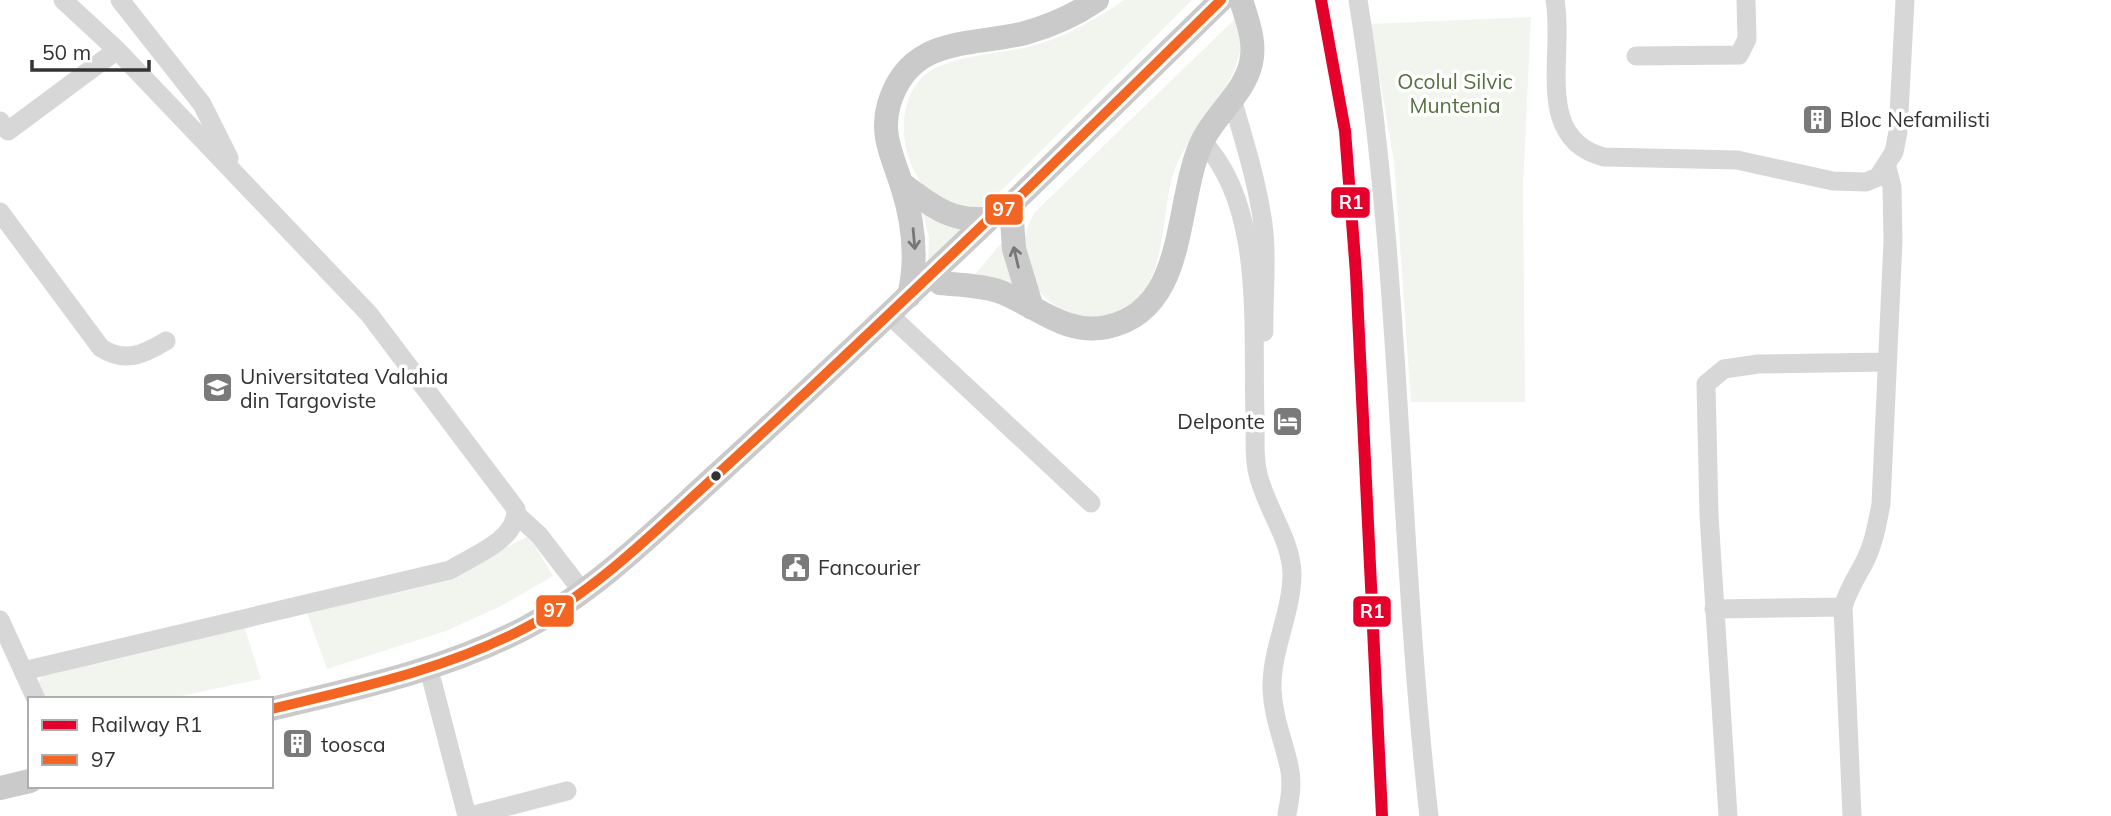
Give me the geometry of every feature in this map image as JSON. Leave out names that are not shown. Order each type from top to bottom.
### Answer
[{"type":"main road","points":[[909,296],[914,275],[914,234],[901,183],[888,152],[886,116],[892,94],[903,75],[920,59],[939,48],[1047,26],[1097,0]]},
{"type":"main road","points":[[273,708],[441,664],[523,629],[582,591],[665,522],[1029,187],[1221,0]]},
{"type":"main road","points":[[940,283],[997,291],[1060,323],[1089,328],[1127,322],[1144,310],[1157,297],[1174,257],[1184,197],[1202,141],[1248,73],[1252,59],[1250,31],[1241,0]]},
{"type":"main road","points":[[901,183],[932,207],[964,220],[1000,211]]},
{"type":"main road","points":[[1000,211],[1032,308]]},
{"type":"main road","points":[[273,721],[432,681],[526,642],[592,600],[692,517],[940,283],[999,226],[1000,211]]},
{"type":"main road","points":[[0,772],[28,766]]},
{"type":"main road","points":[[0,788],[28,781]]},
{"type":"street","points":[[62,0],[117,50],[369,314],[516,509],[517,515],[539,535],[582,591]]},
{"type":"street","points":[[120,0],[202,104],[239,178]]},
{"type":"street","points":[[1358,0],[1374,100],[1411,582],[1415,678],[1429,816]]},
{"type":"street","points":[[1555,0],[1559,116],[1570,140],[1584,152],[1604,157],[1737,160],[1833,181],[1866,182],[1878,177],[1887,167],[1894,152],[1898,132],[1905,0]]},
{"type":"street","points":[[1636,57],[1739,55],[1744,50],[1747,38],[1746,0]]},
{"type":"street","points":[[0,121],[8,131],[117,50]]},
{"type":"street","points":[[1232,99],[1251,162],[1263,226],[1266,501]]},
{"type":"street","points":[[1202,141],[1219,158],[1230,178],[1247,233],[1257,472],[1266,501],[1290,554],[1292,577],[1274,660],[1272,686],[1274,717],[1290,768],[1287,814]]},
{"type":"street","points":[[1852,816],[1843,607],[1849,586],[1864,563],[1875,534],[1884,465],[1893,241],[1892,187],[1887,167]]},
{"type":"street","points":[[0,212],[101,348],[111,355],[138,357],[166,341]]},
{"type":"street","points":[[898,323],[1091,503]]},
{"type":"street","points":[[1728,816],[1714,609],[1706,384],[1724,369],[1758,364],[1887,362]]},
{"type":"street","points":[[23,671],[450,570],[503,538],[517,515]]},
{"type":"street","points":[[1714,609],[1843,607]]},
{"type":"street","points":[[0,620],[35,697]]},
{"type":"street","points":[[432,681],[469,816],[567,791]]},
{"type":"green space","points":[[1124,0],[1192,0],[987,205],[965,209],[945,204],[928,191],[915,172],[906,149],[904,125],[908,102],[919,81],[942,65],[958,60],[1025,48],[1051,40],[1083,25]]},
{"type":"green space","name":"Ocolul Silvic Muntenia","points":[[1531,17],[1523,187],[1525,402],[1411,402],[1394,160],[1370,24]]},
{"type":"green space","points":[[1234,20],[1240,36],[1240,53],[1223,91],[1178,161],[1168,196],[1159,255],[1145,288],[1134,301],[1110,314],[1087,317],[1065,311],[1046,298],[1032,281],[1025,259],[1025,236],[1035,212]]},
{"type":"green space","points":[[922,211],[962,228],[928,264],[929,237]]},
{"type":"green space","points":[[1004,240],[1018,293],[972,278]]},
{"type":"green space","points":[[529,536],[553,576],[501,606],[446,631],[327,669],[306,610],[461,570]]},
{"type":"green space","points":[[243,623],[261,679],[176,697],[45,697],[39,682],[45,670]]},
{"type":"rail line","name":"R1","points":[[1321,0],[1345,131],[1356,273],[1382,816]]},
{"type":"transit line","name":"97","points":[[273,709],[402,676],[466,655],[527,627],[580,594],[675,513],[990,218],[1011,205],[1221,0]]},
{"type":"place","name":"Bloc Nefamilisti","points":[[1817,119]]},
{"type":"place","name":"Universitatea Valahia din Targoviste","points":[[217,388]]},
{"type":"place","name":"Delponte","points":[[1288,421]]},
{"type":"place","name":"Fancourier","points":[[795,567]]},
{"type":"place","name":"toosca","points":[[298,744]]}]
